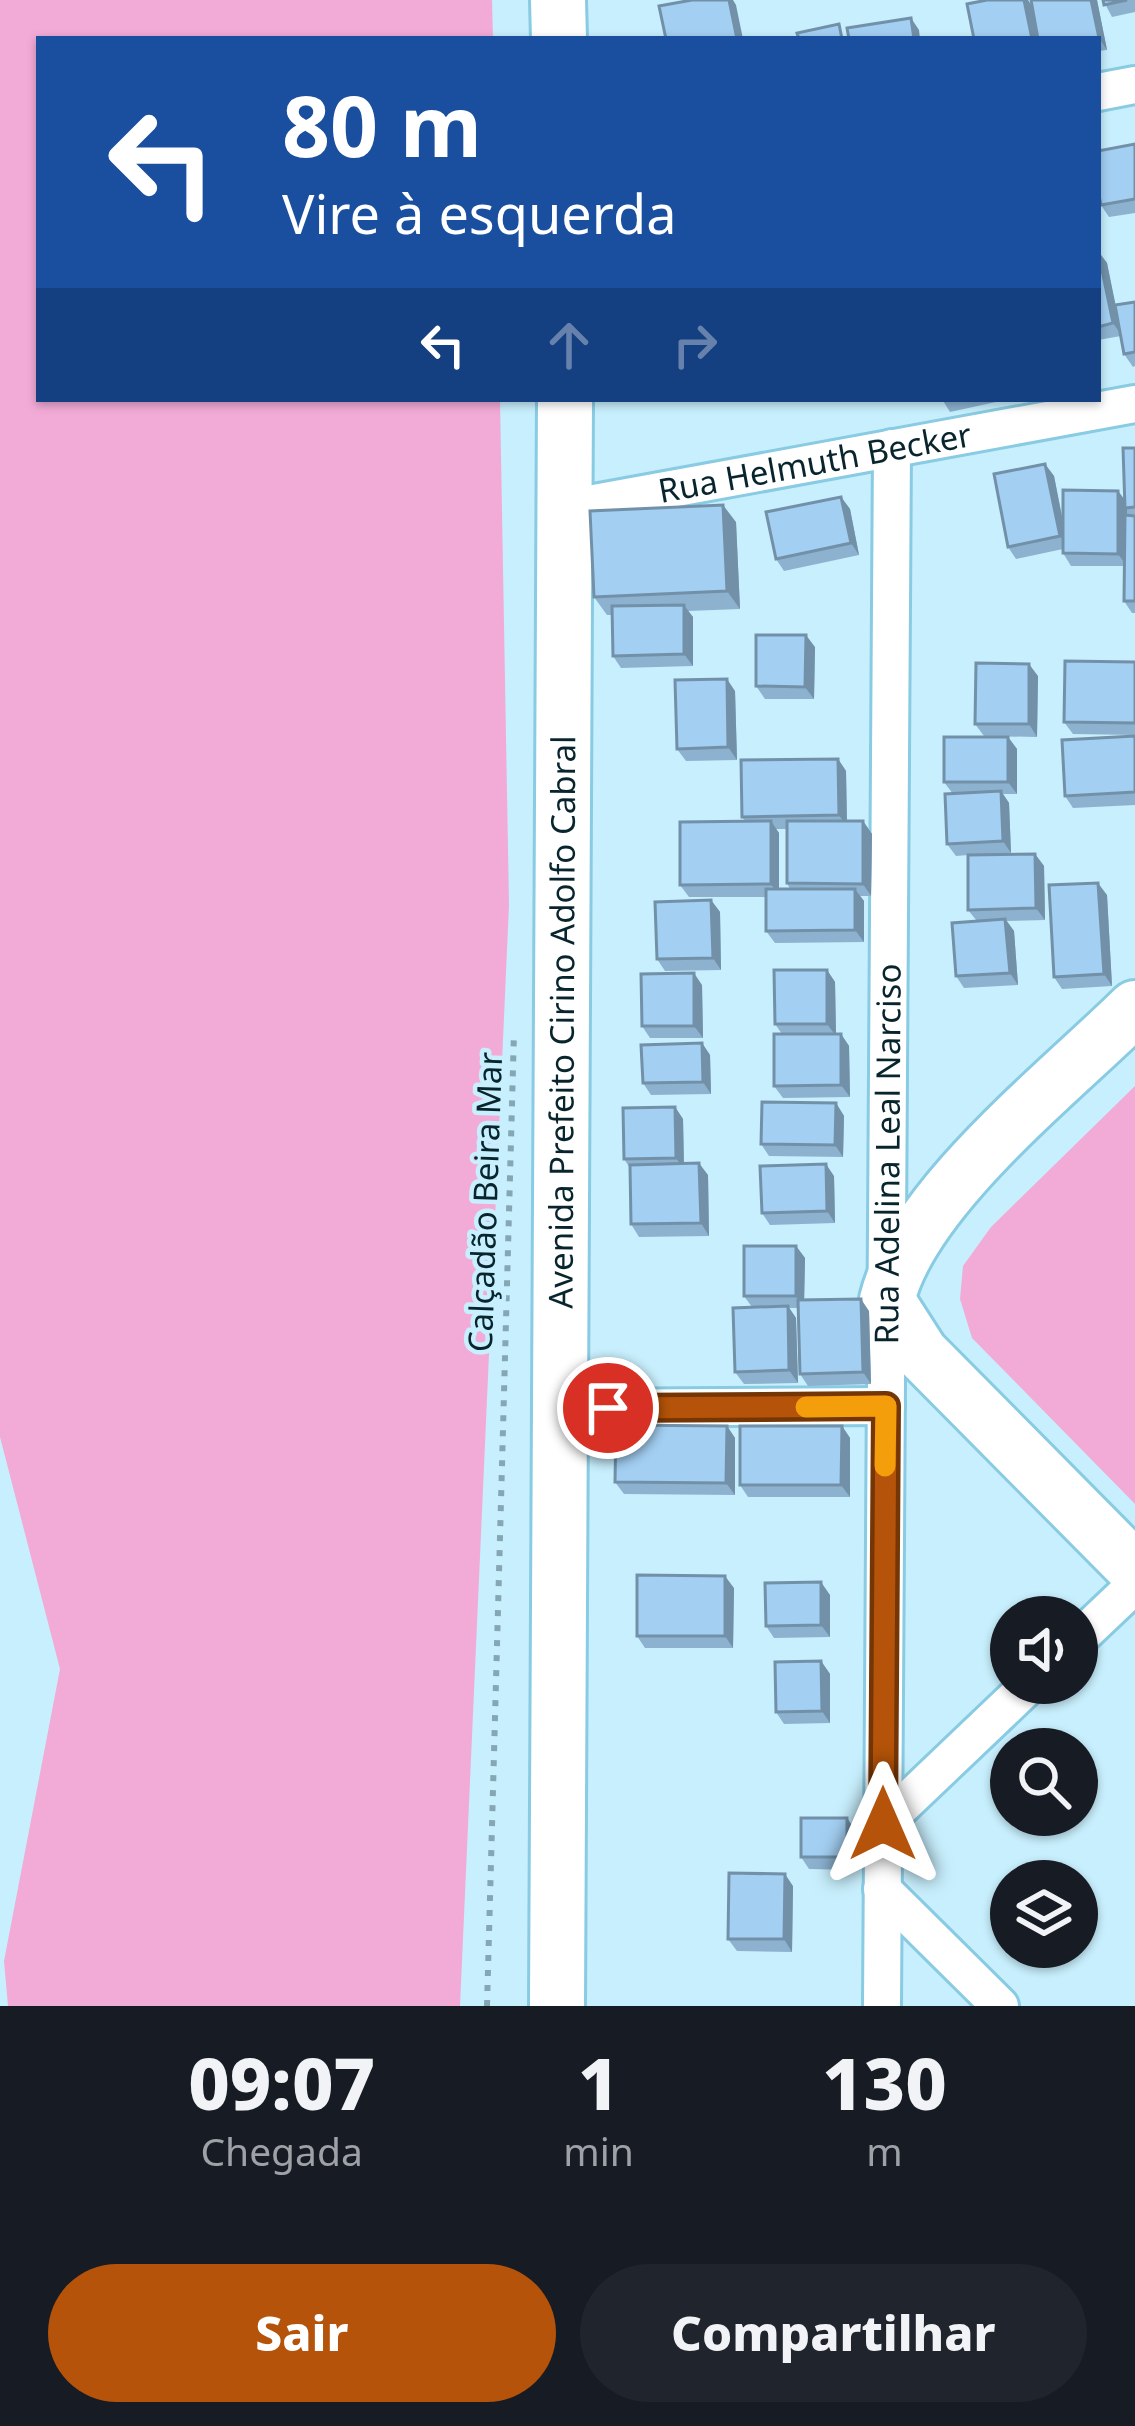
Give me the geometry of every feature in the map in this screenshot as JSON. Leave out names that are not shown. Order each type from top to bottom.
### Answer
[{"type":"main road","points":[[558,0],[559,36]]},
{"type":"main road","name":"Avenida Prefeito Cirino Adolfo Cabral","points":[[557,2006],[566,402]]},
{"type":"main road","points":[[1135,1008],[940,1199],[908,1242],[886,1300],[921,1353],[1135,1569]]},
{"type":"street","points":[[1101,91],[1135,85]]},
{"type":"street","name":"Rua Helmuth Becker","points":[[567,508],[1135,404]]},
{"type":"street","name":"Rua Adelina Leal Narciso","points":[[882,2006],[892,448]]},
{"type":"street","points":[[561,1408],[886,1406]]},
{"type":"street","points":[[1098,1620],[1135,1585]]},
{"type":"street","points":[[883,1824],[1009,1704]]},
{"type":"street","points":[[883,1889],[1000,2006]]},
{"type":"path","name":"Calçadão Beira Mar","points":[[487,2006],[514,1014]]},
{"type":"shaded area","points":[[0,0],[492,0],[493,36],[36,36],[36,402],[500,402],[509,905],[460,2006],[8,2006],[4,1961],[60,1669],[0,1437]]},
{"type":"shaded area","points":[[1135,1086],[1135,1504],[972,1338],[960,1299],[963,1266],[991,1227]]},
{"type":"building","points":[[729,0],[736,36],[665,36],[659,6]]},
{"type":"building","points":[[1024,0],[1031,36],[973,36],[967,4]]},
{"type":"building","points":[[1031,0],[1091,0],[1099,36],[1037,36]]},
{"type":"building","points":[[911,18],[914,36],[848,36],[847,28]]},
{"type":"building","points":[[839,24],[841,36],[798,36]]},
{"type":"building","points":[[1135,144],[1135,199],[1101,205],[1101,150]]},
{"type":"building","points":[[1101,265],[1113,323],[1101,326]]},
{"type":"building","points":[[1135,302],[1135,352],[1124,354],[1115,305]]},
{"type":"building","points":[[1123,448],[1135,448],[1135,507],[1125,508]]},
{"type":"building","points":[[1045,464],[1060,536],[1008,547],[994,474]]},
{"type":"building","points":[[1063,490],[1118,491],[1118,554],[1063,553]]},
{"type":"building","points":[[841,497],[851,543],[776,559],[766,512]]},
{"type":"building","points":[[723,505],[727,591],[594,597],[590,511]]},
{"type":"building","points":[[1125,515],[1135,516],[1135,601],[1124,601]]},
{"type":"building","points":[[684,605],[684,654],[613,656],[612,606]]},
{"type":"building","points":[[756,635],[806,635],[805,687],[756,686]]},
{"type":"building","points":[[1065,661],[1135,662],[1135,723],[1064,722]]},
{"type":"building","points":[[976,663],[1029,664],[1029,724],[975,724]]},
{"type":"building","points":[[727,679],[728,747],[677,749],[675,680]]},
{"type":"building","points":[[1135,736],[1135,792],[1065,796],[1062,740]]},
{"type":"building","points":[[944,737],[1008,737],[1008,782],[944,782]]},
{"type":"building","points":[[838,759],[839,815],[742,817],[741,760]]},
{"type":"building","points":[[1001,791],[1003,841],[947,844],[945,794]]},
{"type":"building","points":[[771,821],[771,884],[680,885],[680,822]]},
{"type":"building","points":[[787,821],[863,821],[863,884],[787,883]]},
{"type":"building","points":[[1035,854],[1036,908],[968,910],[968,855]]},
{"type":"building","points":[[1098,883],[1104,974],[1054,977],[1049,885]]},
{"type":"building","points":[[766,889],[855,889],[855,930],[766,931]]},
{"type":"building","points":[[711,900],[713,958],[657,959],[655,902]]},
{"type":"building","points":[[1005,919],[1010,973],[956,976],[952,923]]},
{"type":"building","points":[[774,970],[827,970],[827,1024],[775,1024]]},
{"type":"building","points":[[694,973],[694,1026],[642,1026],[641,974]]},
{"type":"building","points":[[774,1034],[841,1034],[841,1085],[774,1086]]},
{"type":"building","points":[[702,1043],[703,1082],[643,1083],[641,1045]]},
{"type":"building","points":[[762,1102],[836,1103],[835,1145],[761,1144]]},
{"type":"building","points":[[675,1107],[676,1158],[624,1159],[623,1108]]},
{"type":"building","points":[[699,1163],[701,1223],[631,1224],[630,1165]]},
{"type":"building","points":[[826,1164],[827,1211],[762,1213],[760,1166]]},
{"type":"building","points":[[744,1246],[796,1246],[796,1296],[744,1296]]},
{"type":"building","points":[[861,1299],[863,1372],[800,1374],[798,1300]]},
{"type":"building","points":[[788,1306],[789,1370],[735,1372],[733,1308]]},
{"type":"building","points":[[616,1425],[727,1426],[726,1483],[615,1482]]},
{"type":"building","points":[[740,1426],[842,1426],[841,1485],[740,1485]]},
{"type":"building","points":[[637,1575],[725,1576],[725,1636],[637,1636]]},
{"type":"building","points":[[821,1582],[821,1625],[766,1626],[765,1583]]},
{"type":"building","points":[[821,1661],[822,1711],[776,1712],[775,1662]]},
{"type":"building","points":[[801,1818],[847,1818],[847,1857],[801,1857]]},
{"type":"building","points":[[729,1873],[785,1874],[784,1939],[728,1939]]},
{"type":"slow traffic","points":[[806,1407],[886,1406],[885,1466]]},
{"type":"route","points":[[608,1408],[886,1406],[883,1824]]}]
